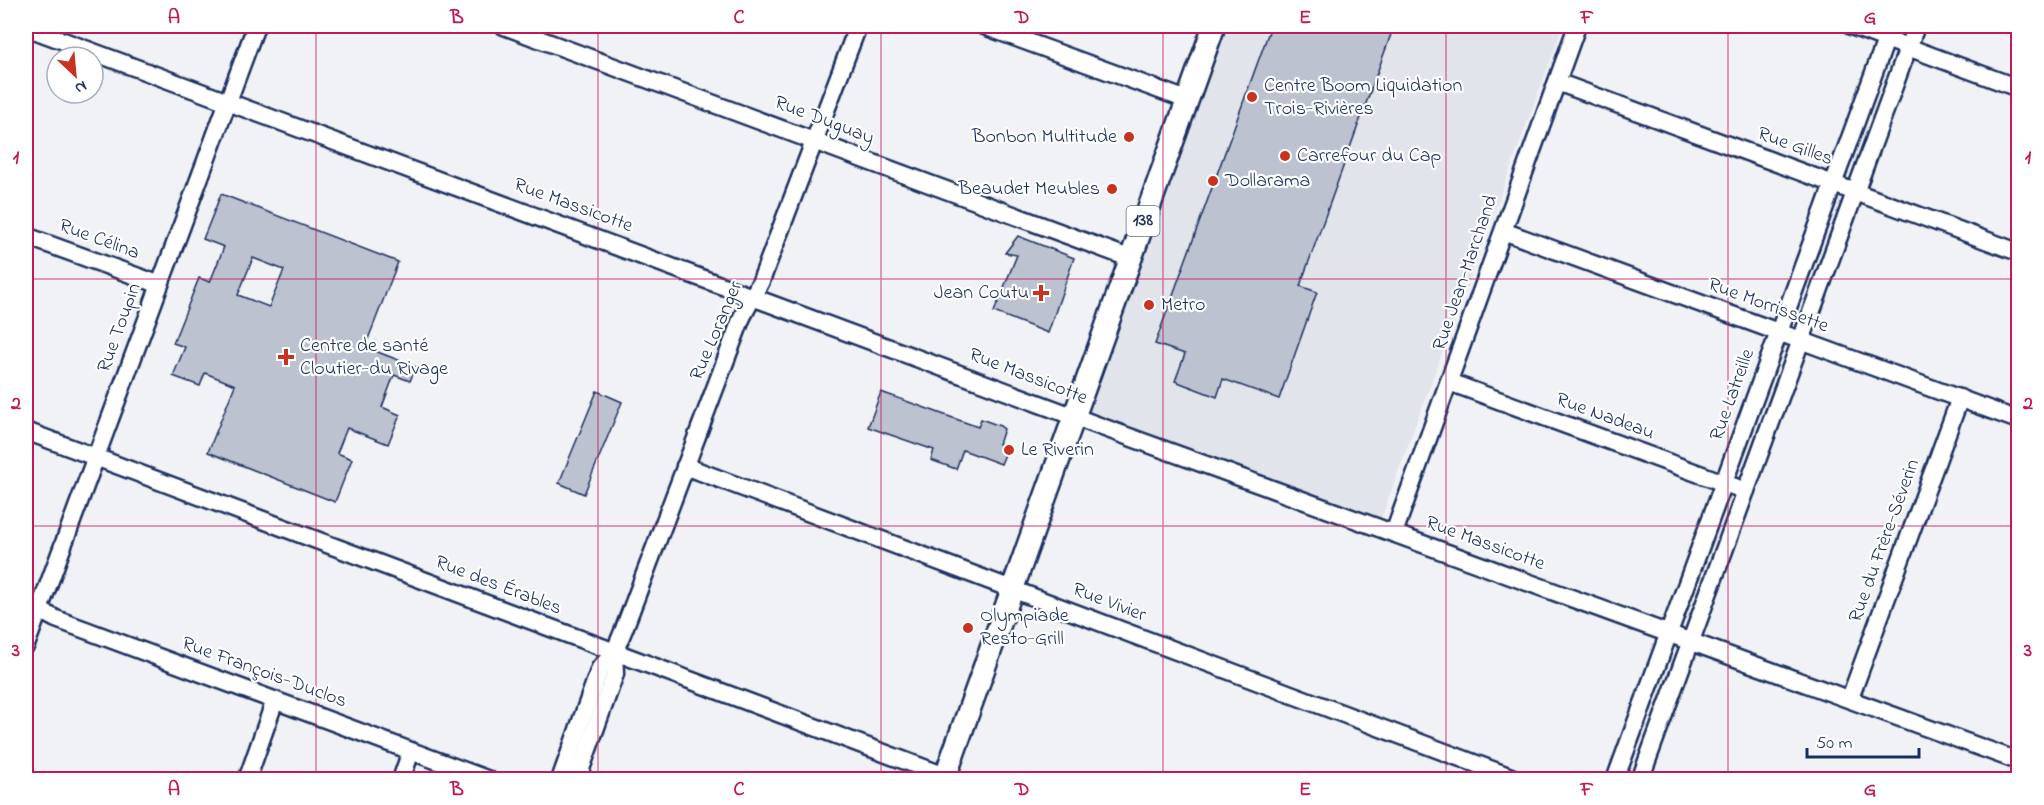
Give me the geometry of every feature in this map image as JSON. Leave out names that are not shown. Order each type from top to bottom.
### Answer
[{"type":"main road","name":"138","points":[[948,778],[1129,258],[1214,26]]},
{"type":"street","name":"Rue Toupin","points":[[26,645],[32,607],[94,457],[256,26]]},
{"type":"street","name":"Rue Duguay","points":[[504,26],[1129,258]]},
{"type":"street","name":"Rue Loranger","points":[[560,780],[600,668],[614,652],[742,317],[753,296],[858,26]]},
{"type":"street","points":[[984,26],[1187,100]]},
{"type":"street","name":"Rue Jean-Marchand","points":[[1395,533],[1577,26]]},
{"type":"street","points":[[1851,26],[1888,32],[1908,47],[2019,88]]},
{"type":"street","points":[[1640,780],[1916,26]]},
{"type":"street","name":"Rue Massicotte","points":[[26,27],[1074,416],[2019,761]]},
{"type":"street","name":"Rue Latreille","points":[[1615,780],[1888,32]]},
{"type":"street","name":"Rue Gilles","points":[[1557,82],[2019,252]]},
{"type":"street","name":"Rue Morrissette","points":[[1503,231],[2019,420]]},
{"type":"street","name":"Rue Célina","points":[[26,236],[158,284]]},
{"type":"street","name":"Rue Nadeau","points":[[1449,382],[1746,491]]},
{"type":"street","name":"Rue du Frère-Séverin","points":[[1850,698],[1960,398]]},
{"type":"street","name":"Rue des Érables","points":[[26,431],[948,778]]},
{"type":"street","name":"Rue Vivier","points":[[685,466],[1519,780]]},
{"type":"street","name":"Rue François-Duclos","points":[[32,607],[489,780]]},
{"type":"street","name":"Rue Loranger","points":[[577,780],[615,674],[614,652]]},
{"type":"street","points":[[248,780],[275,700]]},
{"type":"street","points":[[401,780],[411,751]]},
{"type":"shaded area","points":[[1215,26],[1563,26],[1380,521],[1074,406]]},
{"type":"building","name":"Carrefour du Cap","points":[[1271,26],[1394,26],[1300,286],[1317,292],[1279,399],[1223,379],[1217,397],[1175,381],[1185,354],[1155,344]]},
{"type":"building","name":"Centre de santé Cloutier-du Rivage","points":[[221,194],[398,262],[365,347],[416,367],[410,381],[394,375],[382,407],[400,415],[388,444],[347,428],[337,453],[352,459],[335,502],[208,452],[235,385],[205,373],[200,386],[173,376],[185,347],[173,343],[199,278],[210,282],[224,247],[203,239]],"holes":[[[253,258],[284,270],[269,307],[238,295]]]},
{"type":"building","points":[[1018,236],[1074,258],[1048,333],[994,312],[1017,255],[1005,253]]},
{"type":"building","points":[[597,391],[622,402],[584,494],[559,483]]},
{"type":"building","points":[[881,392],[978,427],[981,419],[1000,426],[1004,429],[999,444],[1008,447],[1001,464],[963,450],[956,469],[931,460],[934,450],[868,427]]},
{"type":"place","name":"Centre Boom Liquidation Trois-Rivières","points":[[1252,97]]},
{"type":"place","name":"Bonbon Multitude","points":[[1129,137]]},
{"type":"place","name":"Carrefour du Cap","points":[[1285,156]]},
{"type":"place","name":"Dollarama","points":[[1213,181]]},
{"type":"place","name":"Beaudet Meubles","points":[[1112,189]]},
{"type":"place","name":"Jean Coutu","points":[[1041,293]]},
{"type":"place","name":"Metro","points":[[1149,305]]},
{"type":"place","name":"Centre de santé Cloutier-du Rivage","points":[[286,357]]},
{"type":"place","name":"Le Riverin","points":[[1009,450]]},
{"type":"place","name":"Olympiade Resto-Grill","points":[[968,628]]}]
